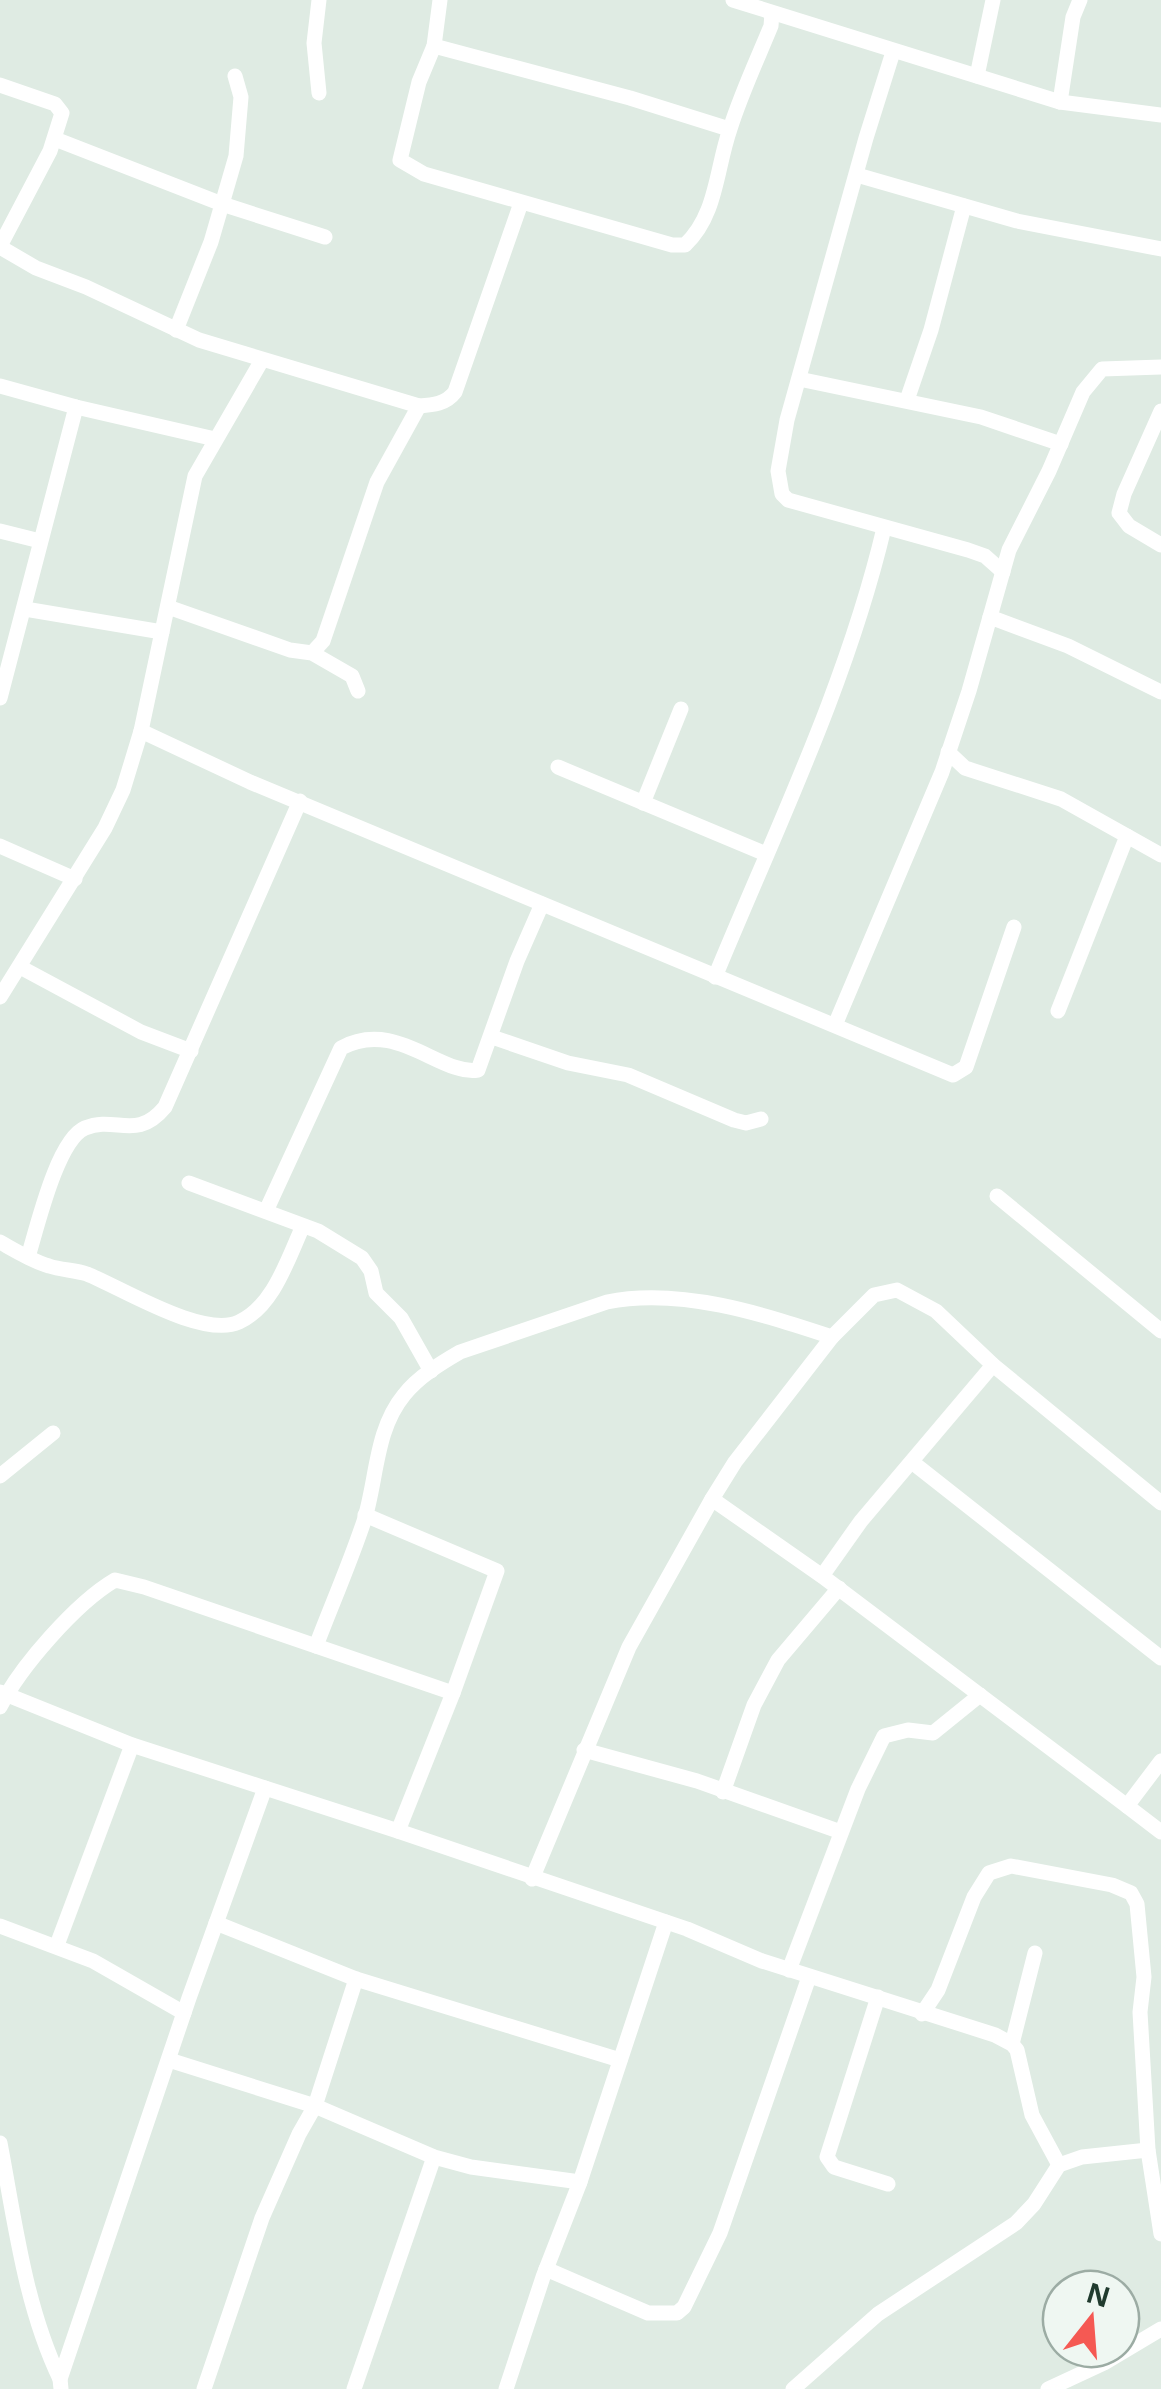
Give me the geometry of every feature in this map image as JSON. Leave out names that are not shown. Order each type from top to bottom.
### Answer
[{"type":"street","points":[[319,0],[314,43],[319,93]]},
{"type":"street","points":[[440,0],[434,46],[419,82],[400,160],[424,174],[672,246],[685,245],[699,232],[730,130],[771,26],[772,13]]},
{"type":"street","points":[[733,0],[1060,102],[1161,115]]},
{"type":"street","points":[[977,76],[993,0]]},
{"type":"street","points":[[1060,102],[1072,17],[1080,0]]},
{"type":"street","points":[[434,46],[630,98],[730,130]]},
{"type":"street","points":[[894,52],[798,378],[778,471],[782,494],[788,500],[984,556],[1003,572]]},
{"type":"street","points":[[176,330],[236,156],[242,97],[235,76]]},
{"type":"street","points":[[0,85],[60,108],[62,113],[55,139],[0,246],[36,268],[176,330],[419,406],[444,402],[455,392],[521,203]]},
{"type":"street","points":[[55,139],[222,204],[325,237]]},
{"type":"street","points":[[857,175],[1068,233],[1161,249]]},
{"type":"street","points":[[907,400],[931,330],[964,206]]},
{"type":"street","points":[[0,997],[75,878],[113,812],[128,776],[192,488],[215,439],[262,360]]},
{"type":"street","points":[[835,1024],[942,772],[1009,550],[1084,392],[1102,369],[1161,367]]},
{"type":"street","points":[[798,378],[981,417],[1061,444]]},
{"type":"street","points":[[0,386],[215,439]]},
{"type":"street","points":[[312,653],[322,641],[377,482],[419,406]]},
{"type":"street","points":[[0,698],[76,407]]},
{"type":"street","points":[[1161,411],[1124,494],[1120,513],[1129,526],[1161,545]]},
{"type":"street","points":[[716,976],[854,640],[884,528]]},
{"type":"street","points":[[0,531],[40,541]]},
{"type":"street","points":[[984,556],[1009,550]]},
{"type":"street","points":[[168,607],[290,650],[312,653],[352,676],[358,691]]},
{"type":"street","points":[[25,608],[162,632]]},
{"type":"street","points":[[990,618],[1068,646],[1161,692]]},
{"type":"street","points":[[643,804],[681,709]]},
{"type":"street","points":[[141,730],[237,776],[943,1072],[958,1074],[966,1067],[1014,927]]},
{"type":"street","points":[[948,752],[965,768],[1060,800],[1161,856]]},
{"type":"street","points":[[558,768],[766,854]]},
{"type":"street","points":[[942,772],[965,768]]},
{"type":"street","points":[[28,1257],[60,1160],[72,1138],[86,1128],[136,1128],[157,1117],[172,1092],[300,801]]},
{"type":"street","points":[[1058,1011],[1127,836]]},
{"type":"street","points":[[0,846],[75,878]]},
{"type":"street","points":[[266,1212],[341,1048],[354,1043],[392,1042],[410,1045],[470,1071],[478,1070],[542,904]]},
{"type":"street","points":[[20,967],[141,1032],[191,1051]]},
{"type":"street","points":[[492,1036],[568,1063],[628,1075],[734,1120],[762,1119]]},
{"type":"street","points":[[189,1182],[318,1231],[362,1258],[371,1271],[376,1292],[401,1318],[432,1371]]},
{"type":"street","points":[[997,1196],[1161,1331]]},
{"type":"street","points":[[0,1242],[48,1266],[85,1274],[184,1316],[223,1326],[238,1323],[254,1312],[269,1294],[302,1226]]},
{"type":"street","points":[[532,1878],[629,1647],[712,1499],[735,1462],[832,1337],[874,1295],[898,1290],[936,1312],[993,1365],[1161,1503]]},
{"type":"street","points":[[316,1646],[365,1515],[389,1422],[404,1395],[460,1352],[628,1298],[690,1302],[764,1315],[832,1337]]},
{"type":"street","points":[[822,1576],[861,1520],[993,1365]]},
{"type":"street","points":[[0,1476],[53,1433]]},
{"type":"street","points":[[912,1462],[1161,1658]]},
{"type":"street","points":[[712,1499],[822,1576],[1161,1832]]},
{"type":"street","points":[[365,1515],[497,1571],[454,1693],[398,1830]]},
{"type":"street","points":[[454,1693],[114,1580],[94,1594],[32,1659],[2,1698],[666,1922],[809,1977],[995,2035],[1017,2050],[1032,2115],[1059,2165]]},
{"type":"street","points":[[724,1792],[754,1706],[778,1660],[838,1588]]},
{"type":"street","points":[[789,1970],[841,1832],[884,1736],[908,1730],[933,1733],[980,1695]]},
{"type":"street","points":[[57,1945],[132,1745]]},
{"type":"street","points":[[584,1750],[820,1822],[841,1832]]},
{"type":"street","points":[[1127,1806],[1161,1761]]},
{"type":"street","points":[[61,2384],[184,2013],[265,1788]]},
{"type":"street","points":[[922,2014],[938,1990],[988,1872],[1011,1866],[1112,1885],[1132,1894],[1153,1977],[1140,2012],[1148,2150],[1161,2234]]},
{"type":"street","points":[[216,1922],[356,1979],[620,2060]]},
{"type":"street","points":[[506,2389],[666,1922]]},
{"type":"street","points":[[0,1926],[57,1945],[125,1978],[184,2013]]},
{"type":"street","points":[[1012,2044],[1034,1954]]},
{"type":"street","points":[[546,2269],[648,2313],[677,2314],[684,2307],[720,2233],[809,1977]]},
{"type":"street","points":[[204,2389],[262,2218],[315,2106],[356,1979]]},
{"type":"street","points":[[878,1996],[827,2157],[834,2167],[888,2184]]},
{"type":"street","points":[[170,2060],[315,2106],[434,2157],[471,2167],[580,2182]]},
{"type":"street","points":[[0,2143],[31,2294],[61,2384]]},
{"type":"street","points":[[793,2389],[878,2314],[1016,2223],[1034,2204],[1059,2165],[1082,2157],[1148,2150]]},
{"type":"street","points":[[354,2389],[434,2157]]},
{"type":"street","points":[[1048,2389],[1104,2363],[1161,2329]]}]
